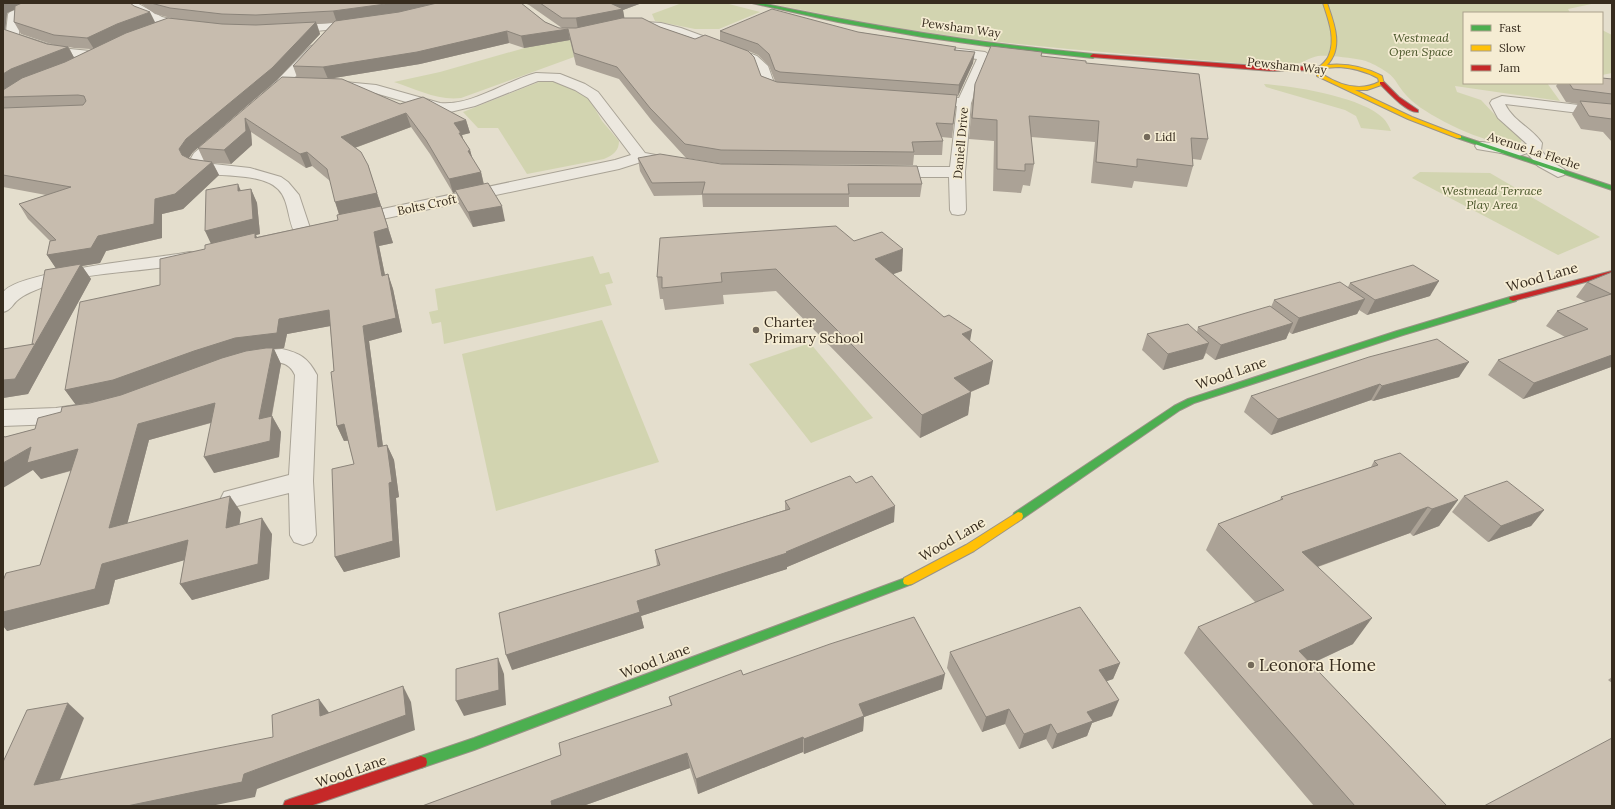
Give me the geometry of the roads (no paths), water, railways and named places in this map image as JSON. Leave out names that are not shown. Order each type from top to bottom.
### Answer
[{"type":"main road","name":"Pewsham Way","points":[[754,3],[869,26],[962,41],[1297,78]]},
{"type":"main road","points":[[1322,68],[1333,56],[1335,38],[1325,3]]},
{"type":"main road","points":[[1335,38],[1342,46]]},
{"type":"main road","name":"Avenue La Fleche","points":[[1353,57],[1380,77],[1382,83],[1408,106],[1449,133]]},
{"type":"main road","name":"Pewsham Way","points":[[1168,63],[1279,70],[1322,68]]},
{"type":"main road","points":[[1322,68],[1345,66],[1372,72]]},
{"type":"main road","name":"Avenue La Fleche","points":[[1322,68],[1318,72],[1319,75],[1410,118],[1482,146],[1558,172],[1612,188]]},
{"type":"main road","name":"Pewsham Way","points":[[1311,80],[1336,84]]},
{"type":"main road","points":[[1336,84],[1370,88],[1376,87],[1382,83]]},
{"type":"main road","name":"Wood Lane","points":[[290,806],[474,744],[900,585],[970,548],[1076,478],[1177,408],[1191,401],[1426,326],[1562,285],[1612,274]]},
{"type":"street","points":[[42,3],[14,14],[12,32],[14,37],[58,52],[96,56]]},
{"type":"street","points":[[130,3],[145,15],[172,24],[202,28]]},
{"type":"street","points":[[276,30],[335,27],[371,23]]},
{"type":"street","points":[[156,30],[172,24]]},
{"type":"street","points":[[613,26],[651,25],[678,30],[754,59],[762,66],[767,82],[771,86],[800,90]]},
{"type":"street","points":[[258,107],[289,84],[335,27]]},
{"type":"street","points":[[76,65],[109,49]]},
{"type":"street","points":[[937,50],[1014,60]]},
{"type":"street","name":"Daniell Drive","points":[[958,210],[957,172],[964,103],[985,56]]},
{"type":"street","points":[[317,84],[376,89],[450,108],[470,103],[530,79],[542,76],[555,77],[580,87],[592,95],[640,157]]},
{"type":"street","points":[[918,98],[964,103]]},
{"type":"street","points":[[1558,172],[1538,158],[1534,152],[1535,144],[1530,136],[1510,121],[1499,110],[1493,98],[1612,113]]},
{"type":"street","points":[[235,126],[199,156],[195,165],[203,168],[252,173],[268,177],[279,182],[290,195],[302,231]]},
{"type":"street","points":[[1482,146],[1519,150],[1534,147]]},
{"type":"street","name":"Bolts Croft","points":[[340,223],[619,164],[640,157],[687,164]]},
{"type":"street","points":[[871,172],[957,172]]},
{"type":"street","points":[[3,306],[8,298],[41,282],[103,269],[168,262],[205,254]]},
{"type":"street","points":[[230,366],[267,356],[285,356],[295,358],[302,364],[306,375],[301,481],[303,535]]},
{"type":"street","points":[[3,418],[56,416],[100,409]]},
{"type":"street","points":[[233,498],[301,481]]},
{"type":"place","name":"Lidl","points":[[1147,137]]},
{"type":"place","name":"Charter Primary School","points":[[756,330]]},
{"type":"place","name":"Leonora Home","points":[[1251,665]]},
{"type":"park label","name":"Westmead Open Space","points":[[1421,45]]},
{"type":"park label","name":"Westmead Terrace Play Area","points":[[1492,198]]}]
